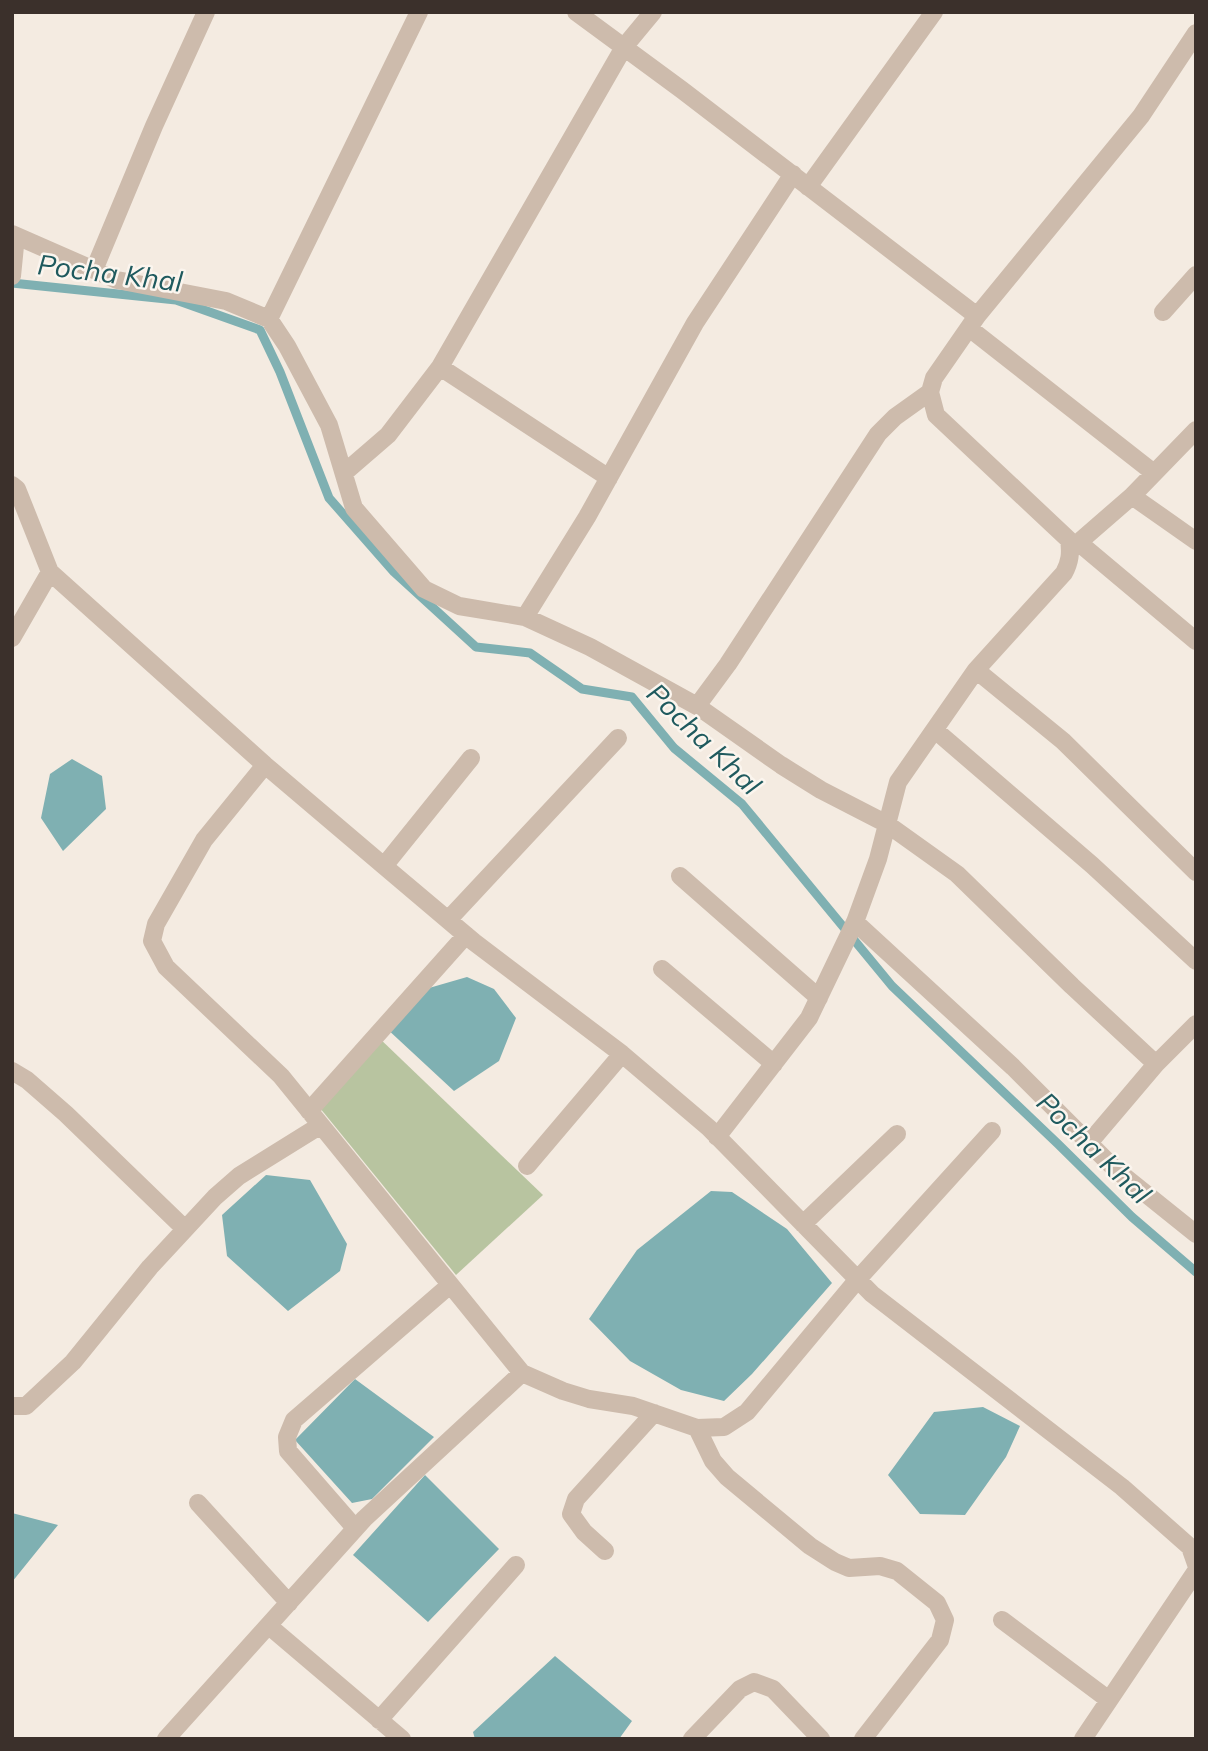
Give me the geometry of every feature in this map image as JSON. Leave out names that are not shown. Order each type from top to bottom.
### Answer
[{"type":"street","points":[[94,270],[206,12]]},
{"type":"street","points":[[269,319],[419,12]]},
{"type":"street","points":[[576,12],[793,174],[1154,473]]},
{"type":"street","points":[[344,473],[388,435],[440,367],[624,47],[653,12]]},
{"type":"street","points":[[808,187],[934,12]]},
{"type":"street","points":[[1196,33],[1141,116],[973,322],[934,378],[930,392],[936,415],[1075,546],[1196,641]]},
{"type":"street","points":[[525,617],[609,478],[695,323],[793,174]]},
{"type":"street","points":[[12,276],[14,235],[117,280],[226,301],[269,319],[287,346],[329,425],[354,508],[424,589],[459,606],[525,617],[590,647],[697,706],[811,784],[887,824],[957,874],[1156,1063]]},
{"type":"street","points":[[1163,312],[1196,275]]},
{"type":"street","points":[[440,367],[609,478]]},
{"type":"street","points":[[697,706],[735,654],[878,434],[895,417],[930,392]]},
{"type":"street","points":[[717,1137],[809,1018],[851,930],[878,859],[898,782],[976,670],[1064,573],[1075,546],[1132,496],[1196,430]]},
{"type":"street","points":[[12,485],[17,489],[50,572],[265,765],[448,920],[622,1054],[717,1137],[872,1294],[1122,1487],[1190,1547],[1196,1564]]},
{"type":"street","points":[[1132,496],[1196,541]]},
{"type":"street","points":[[12,638],[50,572]]},
{"type":"street","points":[[976,670],[1063,741],[1196,872]]},
{"type":"street","points":[[935,730],[1092,865],[1196,961]]},
{"type":"street","points":[[448,920],[618,738]]},
{"type":"street","points":[[384,866],[471,758]]},
{"type":"street","points":[[265,765],[204,840],[156,924],[152,942],[166,967],[281,1076],[522,1373],[563,1391],[589,1399],[622,1403],[697,1428],[724,1427],[747,1412],[858,1279],[992,1131]]},
{"type":"street","points":[[680,876],[819,998]]},
{"type":"street","points":[[851,930],[1013,1067],[1115,1169],[1196,1234]]},
{"type":"street","points":[[309,1111],[466,935]]},
{"type":"street","points":[[662,969],[774,1064]]},
{"type":"street","points":[[1089,1143],[1156,1063],[1196,1024]]},
{"type":"street","points":[[527,1166],[622,1054]]},
{"type":"street","points":[[12,1071],[27,1080],[66,1114],[185,1229]]},
{"type":"street","points":[[12,1406],[26,1406],[73,1362],[150,1267],[215,1197],[239,1176],[321,1125]]},
{"type":"street","points":[[803,1224],[897,1134]]},
{"type":"street","points":[[355,1528],[288,1451],[287,1437],[294,1420],[450,1285]]},
{"type":"street","points":[[166,1739],[355,1528],[522,1373]]},
{"type":"street","points":[[605,1551],[584,1532],[571,1514],[576,1499],[654,1413]]},
{"type":"street","points":[[697,1428],[713,1461],[727,1477],[810,1546],[849,1568],[880,1566],[897,1571],[937,1603],[945,1620],[940,1640],[863,1739]]},
{"type":"street","points":[[198,1503],[289,1603]]},
{"type":"street","points":[[379,1720],[516,1565]]},
{"type":"street","points":[[1083,1739],[1196,1571]]},
{"type":"street","points":[[1002,1620],[1109,1700]]},
{"type":"street","points":[[269,1626],[402,1739]]},
{"type":"street","points":[[692,1739],[740,1689],[754,1682],[773,1689],[821,1739]]},
{"type":"green space","points":[[376,1035],[543,1195],[456,1275],[311,1097]]},
{"type":"water","points":[[72,759],[102,776],[106,809],[63,851],[41,818],[50,774]]},
{"type":"water","points":[[467,977],[494,989],[516,1018],[499,1061],[454,1091],[385,1027],[429,988]]},
{"type":"water","points":[[266,1175],[310,1180],[347,1244],[340,1271],[288,1311],[227,1256],[222,1215]]},
{"type":"water","points":[[711,1191],[732,1192],[787,1229],[832,1283],[752,1374],[724,1401],[681,1390],[630,1361],[589,1319],[637,1250]]},
{"type":"water","points":[[355,1379],[434,1437],[372,1499],[352,1503],[295,1440]]},
{"type":"water","points":[[983,1407],[1020,1426],[1006,1457],[965,1515],[920,1514],[888,1475],[934,1412]]},
{"type":"water","points":[[425,1475],[499,1549],[428,1622],[353,1555]]},
{"type":"water","points":[[12,1513],[58,1525],[12,1582]]},
{"type":"water","points":[[555,1656],[632,1721],[619,1739],[475,1739],[473,1732]]},
{"type":"waterway","name":"Pocha Khal","points":[[12,283],[176,300],[260,330],[280,372],[329,498],[394,572],[476,647],[530,653],[582,689],[632,697],[674,748],[742,804],[892,986],[1132,1217],[1196,1272]]}]
